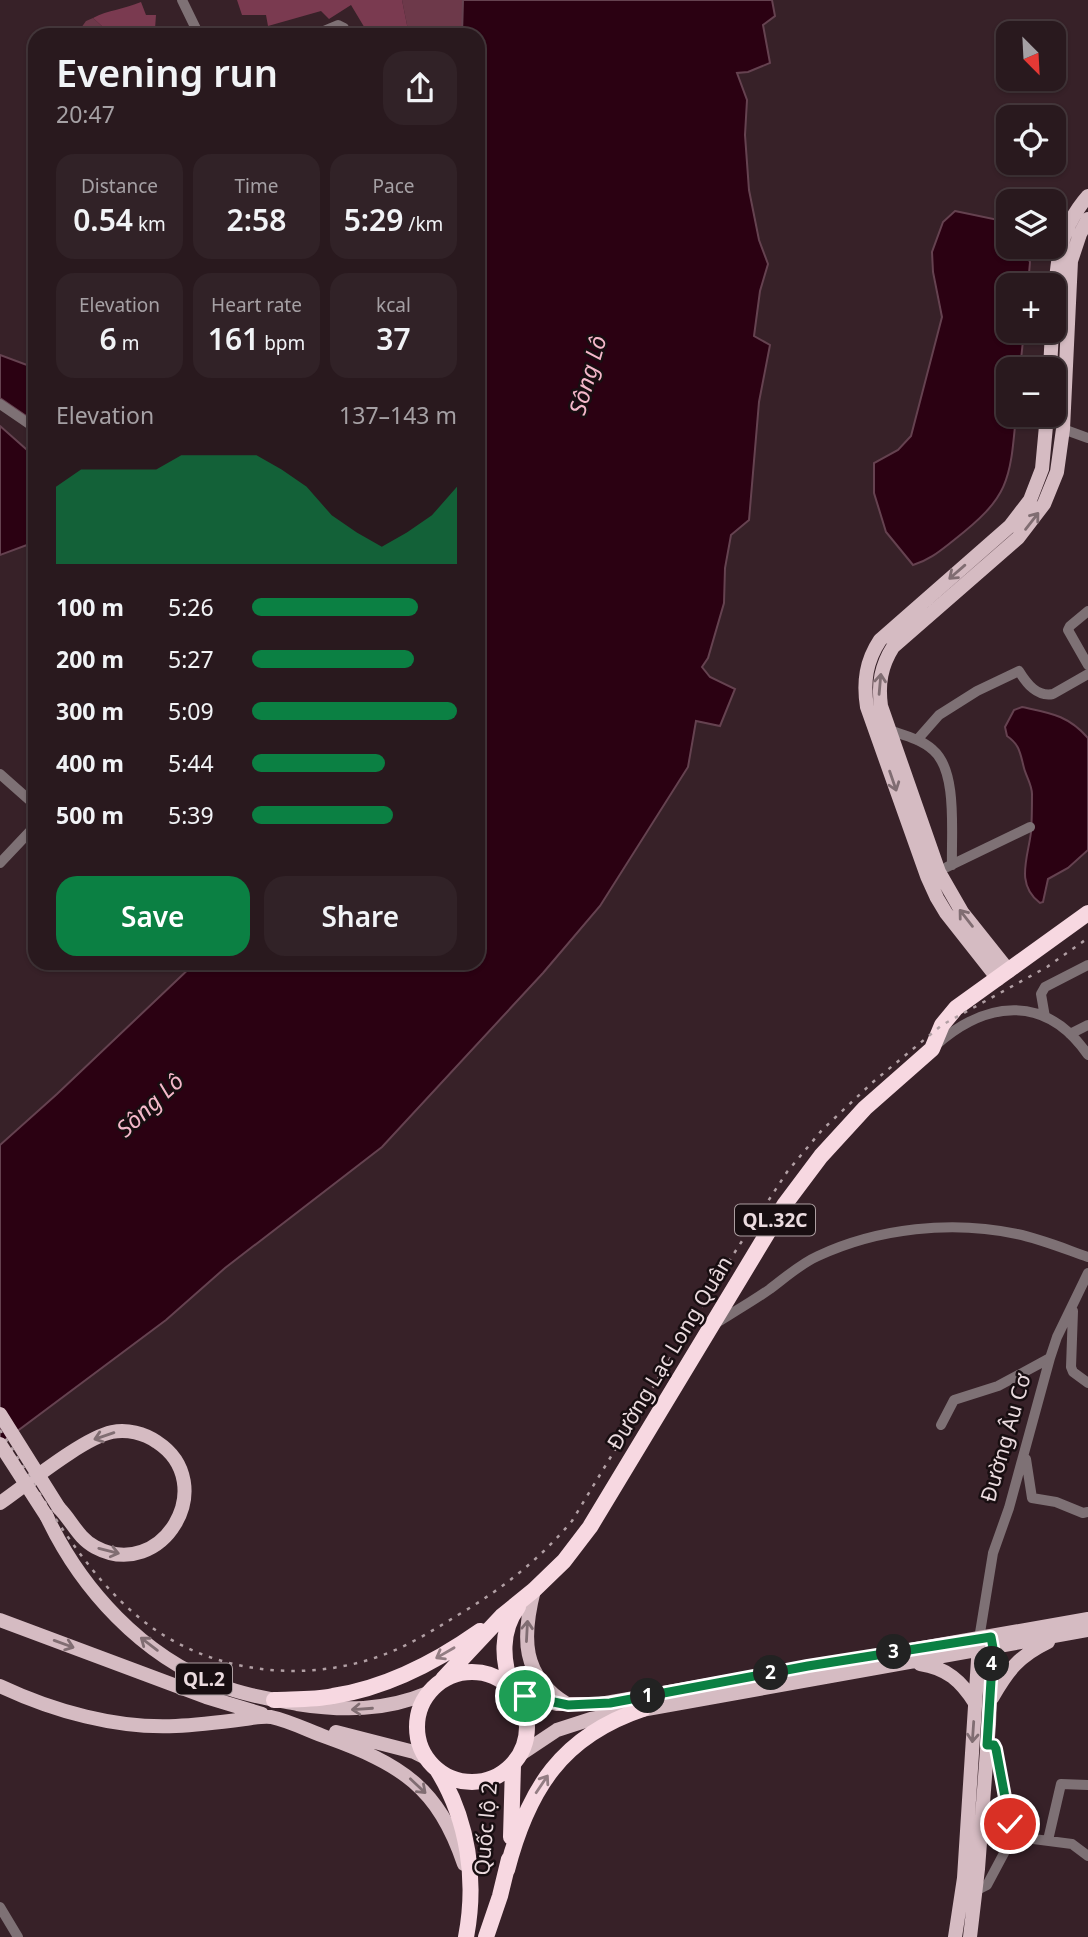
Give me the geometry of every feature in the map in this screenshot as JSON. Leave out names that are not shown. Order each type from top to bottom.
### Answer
[{"type":"highway","name":"Đường Lạc Long Quân","points":[[514,1690],[504,1656],[506,1631],[515,1610],[564,1561],[590,1527],[785,1204],[821,1156],[865,1108],[932,1049],[942,1025],[956,1008],[1088,913]]},
{"type":"highway","name":"Đường Lạc Long Quân","points":[[443,1679],[502,1616],[534,1590]]},
{"type":"highway","points":[[274,1700],[333,1696],[383,1684],[443,1654],[502,1616]]},
{"type":"highway","name":"Quốc lộ 2","points":[[466,1937],[471,1883],[468,1853],[450,1791],[419,1742],[417,1725],[420,1708],[428,1693],[443,1679],[460,1672],[479,1671],[497,1677],[514,1690],[524,1707],[528,1723],[527,1739],[517,1759],[507,1870],[486,1937]]},
{"type":"highway","points":[[507,1870],[523,1819],[534,1796],[554,1768],[588,1735],[610,1721],[643,1709]]},
{"type":"highway","name":"Quốc lộ 2","points":[[431,1764],[451,1778],[475,1782],[492,1779],[517,1759]]},
{"type":"main road","points":[[1056,273],[1057,258],[1067,228],[1088,196]]},
{"type":"main road","points":[[1004,975],[946,913],[937,898],[881,706],[879,683],[889,653],[906,634],[1018,538],[1045,504],[1054,481],[1063,429],[1071,261],[1088,219]]},
{"type":"main road","points":[[1004,975],[962,912],[945,868],[909,809],[867,707],[865,679],[872,652],[880,640],[1010,526],[1030,499],[1042,469],[1046,427]]},
{"type":"main road","name":"QL.2","points":[[0,1414],[53,1513],[69,1559],[90,1587],[129,1629],[199,1677],[229,1689],[274,1700],[326,1707],[363,1709],[401,1703],[428,1693]]},
{"type":"main road","name":"QL.2","points":[[0,1444],[53,1513],[68,1517],[77,1532],[93,1546],[120,1554],[139,1552],[160,1542],[176,1524],[184,1496],[183,1477],[175,1459],[162,1445],[139,1433],[118,1431],[89,1442],[0,1503]]},
{"type":"main road","points":[[534,1590],[526,1628],[529,1660],[545,1687],[568,1705]]},
{"type":"main road","name":"QL.2","points":[[517,1759],[547,1735],[568,1726],[643,1709],[891,1664],[1088,1619]]},
{"type":"main road","name":"QL.2","points":[[0,1620],[206,1697],[269,1717],[414,1752],[431,1764]]},
{"type":"main road","name":"QL.2","points":[[514,1690],[540,1701],[568,1705],[610,1703],[808,1666],[1088,1630]]},
{"type":"main road","points":[[891,1664],[922,1664],[942,1669],[983,1702],[1016,1662],[1067,1633]]},
{"type":"main road","name":"Đường Âu Cơ","points":[[955,1937],[983,1702],[985,1644]]},
{"type":"main road","points":[[0,1686],[66,1710],[145,1726],[269,1717],[364,1750],[407,1775],[429,1797],[442,1814],[457,1843],[471,1883]]},
{"type":"main road","name":"Đường Âu Cơ","points":[[970,1937],[977,1890],[987,1745],[983,1702]]},
{"type":"street","points":[[182,0],[196,28]]},
{"type":"street","points":[[0,404],[28,423]]},
{"type":"street","points":[[1063,429],[1088,438]]},
{"type":"street","points":[[1088,611],[1068,630],[1088,664]]},
{"type":"street","points":[[1078,648],[1088,641]]},
{"type":"street","points":[[917,740],[939,715],[977,691],[1019,671],[1035,691],[1047,695],[1088,674]]},
{"type":"street","points":[[889,730],[932,748],[946,764],[949,784],[945,868],[1030,827]]},
{"type":"street","points":[[0,774],[28,800]]},
{"type":"street","points":[[0,863],[28,833]]},
{"type":"street","points":[[1045,1017],[1041,994],[1045,987],[1088,965]]},
{"type":"street","points":[[932,1049],[963,1025],[1002,1009],[1019,1009],[1045,1017],[1060,1026],[1088,1055]]},
{"type":"street","points":[[1070,1034],[1088,1025]]},
{"type":"street","points":[[710,1326],[751,1303],[801,1265],[819,1255],[863,1240],[906,1230],[949,1228],[1017,1234],[1088,1257]]},
{"type":"street","name":"Đường Âu Cơ","points":[[985,1644],[983,1621],[993,1553],[1009,1508],[1057,1337],[1088,1273]]},
{"type":"street","points":[[1073,1304],[1071,1367],[1073,1372],[1088,1383]]},
{"type":"street","points":[[941,1425],[950,1402],[998,1386],[1050,1358]]},
{"type":"street","points":[[1025,1451],[1032,1498],[1056,1502],[1088,1513]]},
{"type":"street","points":[[987,1745],[994,1745],[996,1749],[1015,1838]]},
{"type":"street","points":[[1048,1840],[1060,1784],[1088,1786]]},
{"type":"street","points":[[977,1890],[986,1885],[1011,1840],[1015,1838],[1072,1844],[1088,1856]]},
{"type":"street","points":[[0,1907],[18,1937]]},
{"type":"shaded area","points":[[237,0],[402,0],[408,28],[365,28],[351,5],[329,19],[321,11],[268,26],[266,15],[242,15]]},
{"type":"shaded area","points":[[402,0],[463,0],[462,28],[408,28]]},
{"type":"shaded area","points":[[141,2],[146,15],[156,15],[155,28],[102,28],[93,18],[105,13]]},
{"type":"shaded area","points":[[93,18],[103,27],[81,28],[86,21]]},
{"type":"water","name":"Sông Lô","points":[[463,0],[772,0],[775,16],[763,25],[770,63],[748,72],[737,73],[747,100],[745,135],[749,190],[759,240],[768,264],[760,291],[754,336],[770,345],[759,402],[749,520],[731,535],[725,568],[724,603],[708,658],[702,667],[710,677],[735,689],[720,726],[696,721],[688,767],[600,906],[543,973],[382,1147],[225,1268],[166,1320],[0,1444],[0,1145],[188,970],[485,970],[485,28],[462,28]]},
{"type":"water","points":[[955,211],[996,220],[996,259],[1029,259],[1029,273],[996,273],[996,343],[1023,343],[1021,357],[996,357],[996,427],[1015,427],[1012,457],[1003,486],[986,512],[972,525],[930,558],[913,565],[886,532],[874,493],[874,463],[898,450],[911,436],[942,317],[932,252],[943,222]]},
{"type":"water","points":[[0,355],[28,365],[28,417],[0,398]]},
{"type":"water","points":[[0,426],[28,451],[28,545],[0,555]]},
{"type":"water","points":[[1022,707],[1050,713],[1066,720],[1088,738],[1088,850],[1068,868],[1048,879],[1043,902],[1040,903],[1032,896],[1025,879],[1032,791],[1019,750],[1007,736],[1005,727],[1014,710]]},
{"type":"railway","points":[[0,1430],[64,1531],[100,1579],[142,1620],[170,1639],[199,1653],[231,1663],[297,1671],[362,1662],[393,1651],[434,1629],[505,1584],[533,1561],[572,1521],[731,1258],[787,1172],[822,1130],[873,1082],[942,1025],[1047,967],[1088,938]]},
{"type":"route","points":[[525,1696],[568,1705],[610,1703],[808,1666],[991,1637],[993,1648],[987,1745],[994,1745],[996,1749],[1010,1824]]}]
